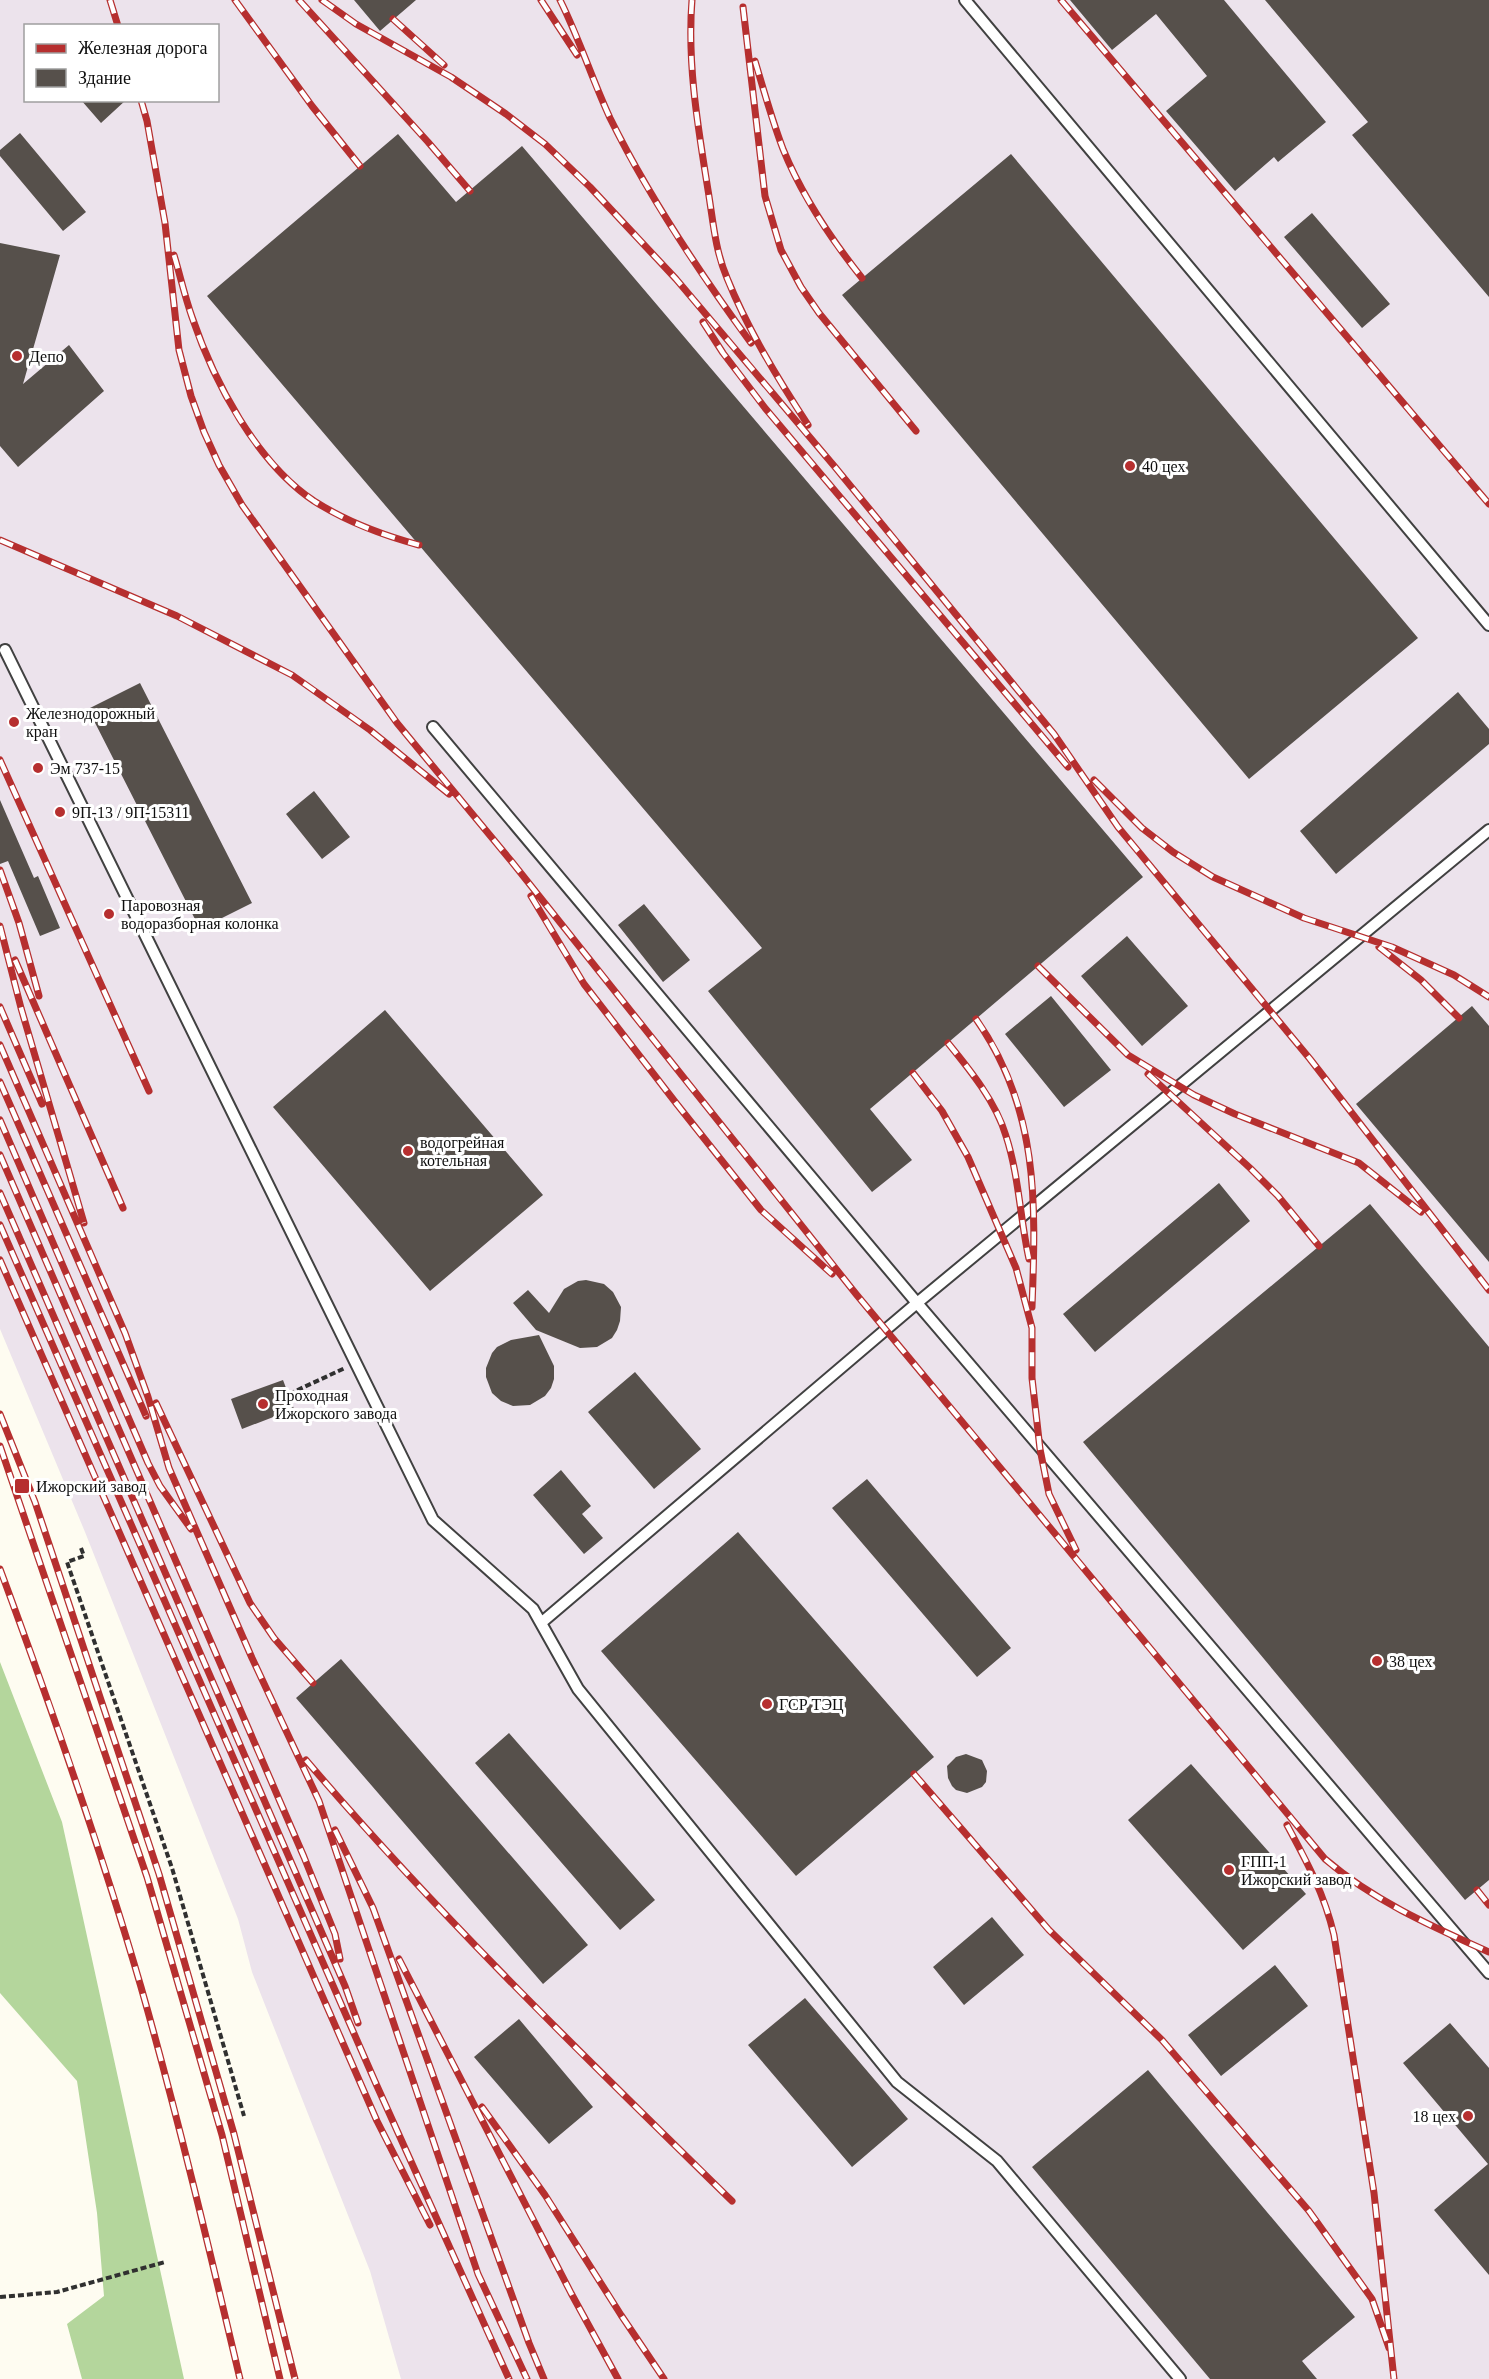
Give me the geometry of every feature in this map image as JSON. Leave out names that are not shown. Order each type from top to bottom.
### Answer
[{"type":"lane","points":[[964,0],[1489,625]]},
{"type":"lane","points":[[5,650],[433,1520],[533,1610],[578,1689],[897,2082],[997,2161],[1180,2379]]},
{"type":"lane","points":[[433,727],[917,1303],[1489,1973]]},
{"type":"lane","points":[[541,1623],[917,1303],[1489,830]]},
{"type":"path","points":[[289,1394],[356,1363]]},
{"type":"path","points":[[81,1548],[84,1556],[67,1562],[172,1868],[244,2116]]},
{"type":"path","points":[[0,2297],[57,2292],[165,2262]]},
{"type":"shaded area","name":"Ижорский завод","points":[[0,0],[1489,0],[1489,2379],[401,2379],[370,2271],[252,1972],[238,1919],[85,1532],[0,1329]]},
{"type":"green space","points":[[0,1662],[62,1822],[184,2379],[82,2379],[67,2324],[104,2296],[97,2213],[77,2081],[0,1993]]},
{"type":"building","points":[[354,0],[416,0],[380,31]]},
{"type":"building","points":[[1070,0],[1224,0],[1326,122],[1278,162],[1274,157],[1235,191],[1166,111],[1207,76],[1156,14],[1112,50]]},
{"type":"building","points":[[1265,0],[1489,0],[1489,297],[1352,135],[1368,122]]},
{"type":"building","points":[[83,102],[124,102],[101,123]]},
{"type":"building","points":[[20,133],[86,212],[63,231],[0,156],[0,150]]},
{"type":"building","points":[[398,134],[456,202],[522,146],[1143,877],[870,1109],[912,1160],[872,1192],[708,991],[762,948],[207,296]]},
{"type":"building","name":"40 цех","points":[[1011,154],[1418,638],[1249,779],[842,295]]},
{"type":"building","points":[[1312,213],[1390,304],[1362,328],[1284,237]]},
{"type":"building","name":"Депо","points":[[0,243],[60,255],[23,384],[69,345],[104,391],[18,467],[0,446]]},
{"type":"building","points":[[140,683],[252,903],[200,929],[88,709]]},
{"type":"building","points":[[1458,692],[1489,729],[1489,744],[1336,874],[1300,831]]},
{"type":"building","points":[[314,791],[350,837],[322,859],[286,814]]},
{"type":"building","points":[[0,800],[34,878],[38,876],[60,928],[40,936],[8,861],[0,864]]},
{"type":"building","points":[[644,904],[690,960],[663,982],[618,925]]},
{"type":"building","points":[[1127,936],[1188,1006],[1142,1046],[1081,976]]},
{"type":"building","points":[[1051,996],[1111,1070],[1064,1107],[1005,1034]]},
{"type":"building","points":[[1472,1006],[1489,1026],[1489,1262],[1356,1104]]},
{"type":"building","name":"водогрейная котельная","points":[[385,1010],[543,1195],[430,1291],[273,1107]]},
{"type":"building","points":[[1219,1183],[1250,1221],[1095,1352],[1063,1314]]},
{"type":"building","name":"38 цех","points":[[1370,1204],[1489,1347],[1489,1880],[1465,1900],[1083,1442]]},
{"type":"building","points":[[586,1280],[604,1284],[613,1292],[621,1307],[617,1330],[612,1338],[597,1347],[580,1348],[536,1330],[513,1303],[528,1290],[549,1313],[564,1289],[578,1281]]},
{"type":"building","points":[[539,1335],[554,1366],[551,1388],[545,1396],[530,1405],[513,1406],[501,1401],[492,1393],[486,1377],[486,1368],[492,1353],[497,1347],[511,1340]]},
{"type":"building","points":[[635,1372],[701,1449],[654,1489],[588,1412]]},
{"type":"building","name":"Проходная Ижорского завода","points":[[283,1380],[294,1409],[242,1429],[231,1399]]},
{"type":"building","points":[[561,1470],[591,1506],[582,1514],[603,1538],[584,1554],[533,1495]]},
{"type":"building","points":[[867,1479],[1011,1648],[977,1677],[832,1508]]},
{"type":"building","name":"ГСР ТЭЦ","points":[[738,1532],[934,1757],[796,1876],[601,1651]]},
{"type":"building","points":[[341,1659],[588,1945],[543,1984],[296,1698]]},
{"type":"building","points":[[509,1733],[655,1900],[620,1930],[475,1763]]},
{"type":"building","points":[[966,1754],[982,1760],[987,1771],[986,1782],[982,1787],[967,1793],[956,1790],[952,1786],[948,1778],[947,1766],[956,1757]]},
{"type":"building","name":"ГПП-1 Ижорский завод","points":[[1191,1764],[1306,1894],[1243,1950],[1128,1820]]},
{"type":"building","points":[[992,1917],[1024,1955],[964,2005],[933,1967]]},
{"type":"building","points":[[1275,1965],[1308,2006],[1221,2076],[1188,2035]]},
{"type":"building","points":[[805,1998],[908,2119],[852,2167],[748,2045]]},
{"type":"building","points":[[519,2019],[593,2107],[549,2144],[474,2057]]},
{"type":"building","name":"18 цех","points":[[1450,2023],[1489,2068],[1489,2275],[1434,2210],[1488,2164],[1403,2063]]},
{"type":"building","points":[[1148,2070],[1355,2317],[1302,2361],[1317,2379],[1210,2379],[1032,2167]]},
{"type":"railway","points":[[110,0],[117,24]]},
{"type":"railway","points":[[235,0],[312,106],[360,166]]},
{"type":"railway","points":[[299,0],[470,191]]},
{"type":"railway","points":[[322,0],[356,24],[451,77],[545,144],[590,187],[676,279],[835,467],[1054,734],[1118,827],[1310,1059],[1489,1290]]},
{"type":"railway","points":[[541,0],[577,55]]},
{"type":"railway","points":[[560,0],[610,118],[641,176],[694,261],[751,343]]},
{"type":"railway","points":[[692,0],[691,48],[694,95],[720,257],[735,297],[754,335],[808,425]]},
{"type":"railway","points":[[1061,0],[1489,504]]},
{"type":"railway","points":[[743,7],[765,196],[781,250],[801,287],[819,313],[916,431]]},
{"type":"railway","points":[[393,19],[444,65]]},
{"type":"railway","points":[[755,61],[775,127],[799,184],[839,248],[862,278]]},
{"type":"railway","points":[[142,102],[165,223],[179,350],[191,396],[204,432],[219,465],[242,505],[397,723],[512,862],[856,1294],[1325,1859],[1383,1900],[1489,1952]]},
{"type":"railway","points":[[174,255],[192,317],[212,368],[240,419],[274,465],[293,485],[326,509],[365,527],[419,545]]},
{"type":"railway","points":[[703,322],[723,353],[765,408],[1068,767]]},
{"type":"railway","points":[[0,540],[177,616],[292,675],[370,730],[449,794]]},
{"type":"railway","points":[[0,760],[149,1091]]},
{"type":"railway","points":[[1094,780],[1142,828],[1173,852],[1213,877],[1304,918],[1392,947],[1454,975],[1489,997]]},
{"type":"railway","points":[[0,870],[19,923],[39,996]]},
{"type":"railway","points":[[531,896],[584,984],[761,1210],[832,1274]]},
{"type":"railway","points":[[0,926],[21,1008],[84,1223]]},
{"type":"railway","points":[[1379,947],[1421,980],[1459,1018]]},
{"type":"railway","points":[[15,960],[123,1208]]},
{"type":"railway","points":[[1038,966],[1128,1055],[1194,1095],[1235,1114],[1359,1163],[1421,1212]]},
{"type":"railway","points":[[0,1007],[42,1104]]},
{"type":"railway","points":[[976,1019],[997,1053],[1012,1087],[1029,1157],[1034,1230],[1032,1307]]},
{"type":"railway","points":[[948,1043],[982,1087],[1002,1123],[1014,1166],[1029,1259]]},
{"type":"railway","points":[[0,1045],[125,1333],[148,1397],[169,1468],[252,1658],[319,1801],[478,2274],[527,2379]]},
{"type":"railway","points":[[913,1073],[942,1111],[968,1157],[1016,1268],[1032,1328],[1032,1378],[1040,1449],[1049,1494],[1076,1550]]},
{"type":"railway","points":[[1148,1074],[1278,1196],[1319,1246]]},
{"type":"railway","points":[[0,1082],[146,1416]]},
{"type":"railway","points":[[0,1120],[148,1463],[160,1486],[191,1529]]},
{"type":"railway","points":[[0,1155],[304,1857],[335,1934],[340,1959]]},
{"type":"railway","points":[[0,1193],[345,1986],[358,2023]]},
{"type":"railway","points":[[0,1225],[377,2086],[509,2379]]},
{"type":"railway","points":[[0,1260],[377,2121],[430,2225]]},
{"type":"railway","points":[[156,1403],[250,1603],[274,1638],[313,1683]]},
{"type":"railway","points":[[0,1414],[35,1502],[159,1874],[234,2134],[295,2379]]},
{"type":"railway","points":[[0,1446],[147,1877],[222,2135],[280,2379]]},
{"type":"railway","points":[[0,1569],[74,1777],[141,1987],[205,2232],[240,2379]]},
{"type":"railway","points":[[306,1760],[408,1875],[461,1930],[568,2040],[732,2201]]},
{"type":"railway","points":[[914,1774],[1049,1930],[1162,2040],[1309,2211],[1372,2299],[1389,2348]]},
{"type":"railway","points":[[1287,1825],[1320,1891],[1334,1935],[1374,2193],[1394,2379]]},
{"type":"railway","points":[[335,1830],[373,1908],[529,2343],[544,2379]]},
{"type":"railway","points":[[1477,1890],[1489,1905]]},
{"type":"railway","points":[[399,1959],[571,2293],[618,2379]]},
{"type":"railway","points":[[482,2107],[545,2195],[664,2379]]},
{"type":"place","name":"Депо","points":[[17,356]]},
{"type":"place","name":"40 цех","points":[[1130,466]]},
{"type":"place","name":"Железнодорожный кран","points":[[14,722]]},
{"type":"place","name":"Эм 737-15","points":[[38,768]]},
{"type":"place","name":"9П-13 / 9П-15311","points":[[60,812]]},
{"type":"place","name":"Паровозная водоразборная колонка","points":[[109,914]]},
{"type":"place","name":"водогрейная котельная","points":[[408,1151]]},
{"type":"place","name":"Проходная Ижорского завода","points":[[263,1404]]},
{"type":"place","name":"Ижорский завод","points":[[22,1486]]},
{"type":"place","name":"38 цех","points":[[1377,1661]]},
{"type":"place","name":"ГСР ТЭЦ","points":[[767,1704]]},
{"type":"place","name":"ГПП-1 Ижорский завод","points":[[1229,1870]]},
{"type":"place","name":"18 цех","points":[[1468,2116]]}]
